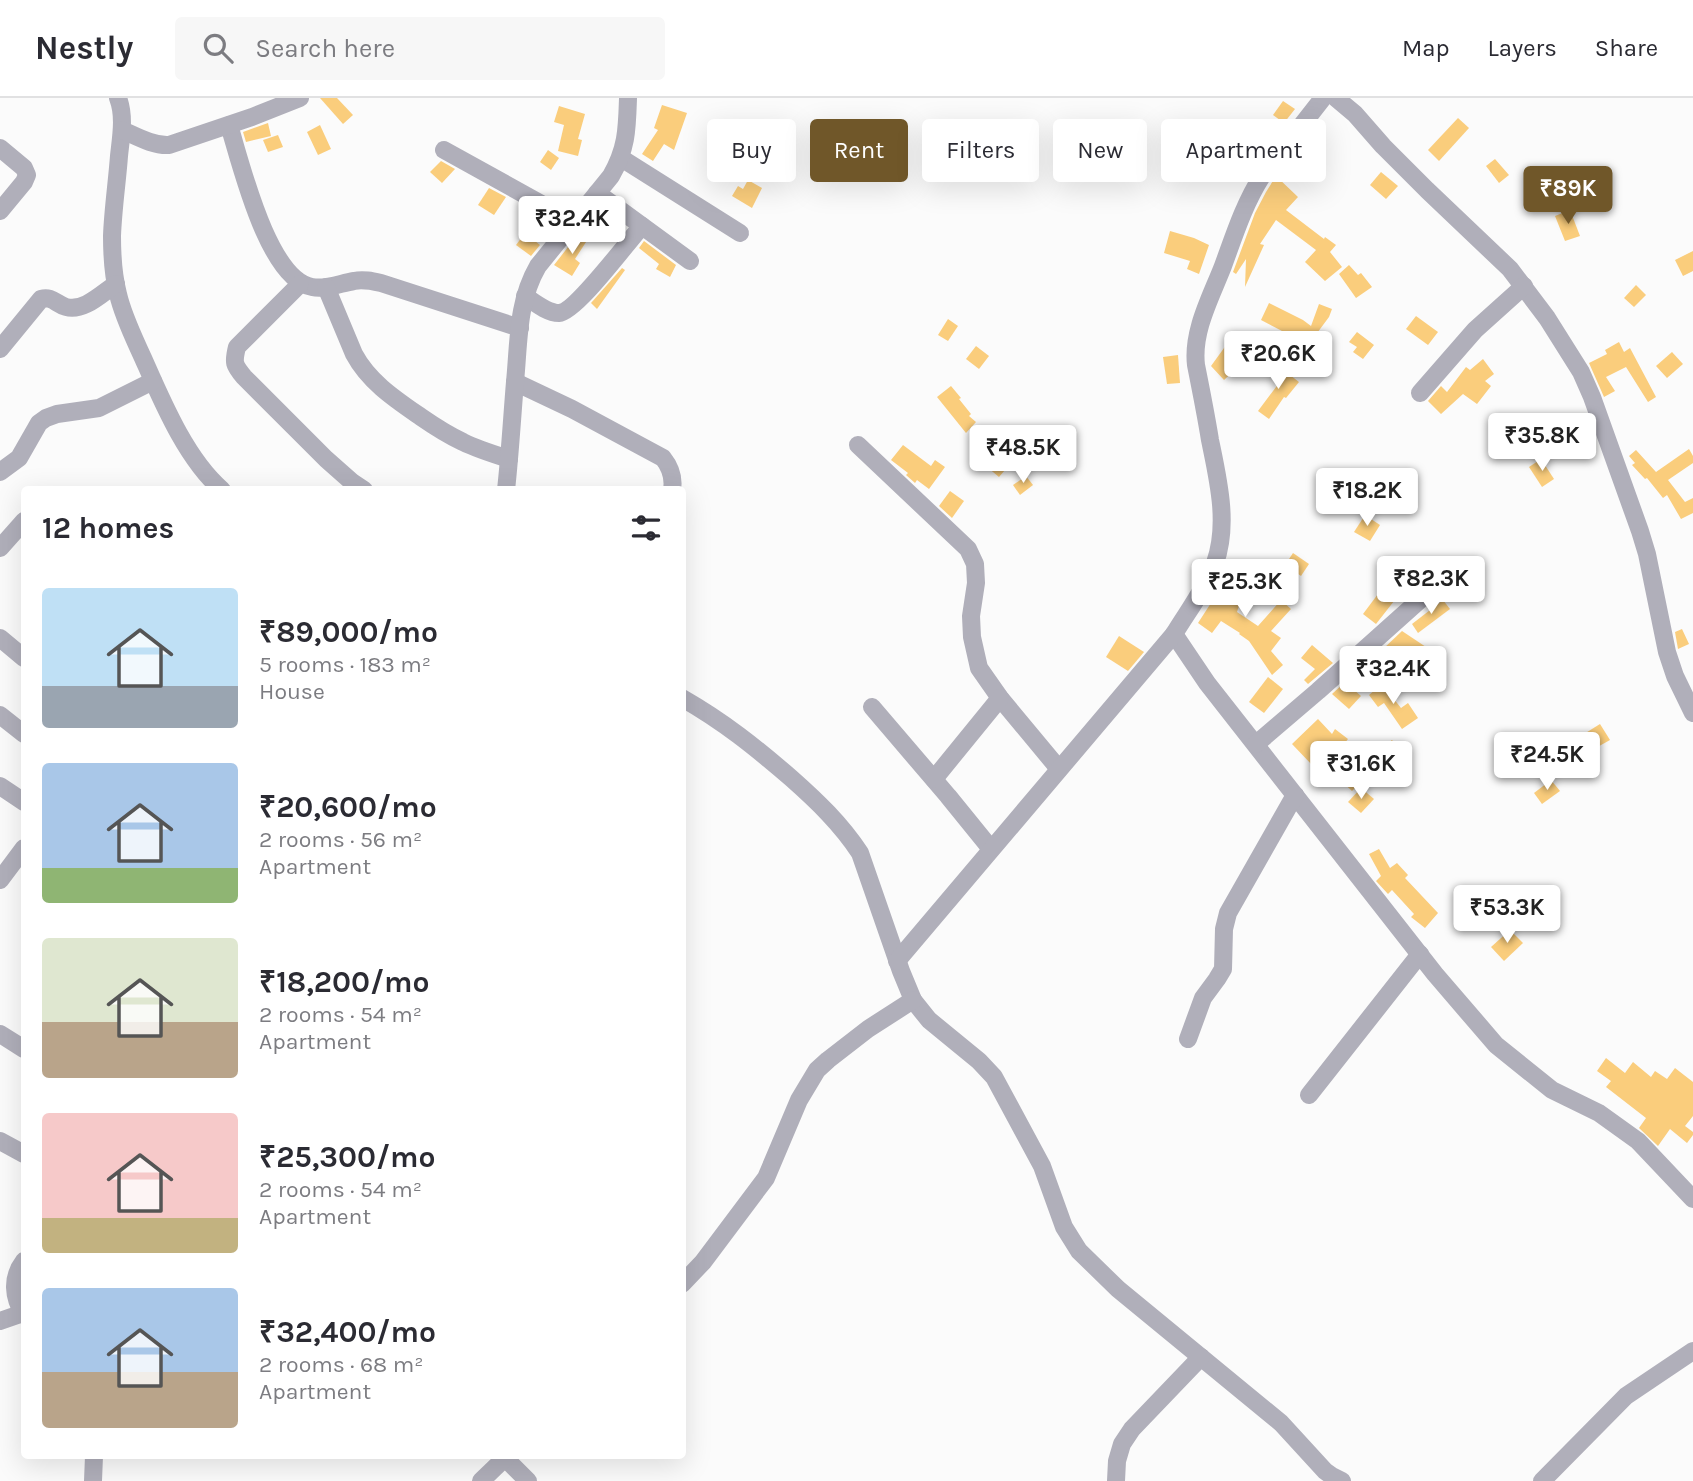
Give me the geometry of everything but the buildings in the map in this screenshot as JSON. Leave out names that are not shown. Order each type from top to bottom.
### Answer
[{"type":"street","points":[[118,98],[122,130],[112,237],[116,284],[153,381],[194,458],[218,486]]},
{"type":"street","points":[[122,130],[162,145],[189,139],[300,98]]},
{"type":"street","points":[[506,486],[524,296],[538,266],[611,176],[621,158],[625,144],[628,98]]},
{"type":"street","points":[[897,961],[1174,634],[1208,580],[1222,536],[1217,474],[1196,365],[1199,327],[1254,188],[1323,98]]},
{"type":"street","points":[[1336,98],[1355,114],[1427,190],[1497,255],[1547,318],[1581,372],[1647,554],[1667,652],[1693,713]]},
{"type":"street","points":[[229,125],[258,218],[283,265],[300,284],[319,288],[357,280],[381,283],[520,328]]},
{"type":"street","points":[[0,148],[24,168],[27,175],[0,211]]},
{"type":"street","points":[[444,150],[574,222]]},
{"type":"street","points":[[621,158],[740,233]]},
{"type":"street","points":[[597,193],[690,261]]},
{"type":"street","points":[[524,296],[555,312],[568,310],[642,226]]},
{"type":"street","points":[[0,349],[41,299],[50,298],[64,306],[79,307],[116,284]]},
{"type":"street","points":[[300,284],[237,347],[235,366],[326,459],[358,486]]},
{"type":"street","points":[[1420,393],[1475,330],[1524,286]]},
{"type":"street","points":[[326,287],[354,354],[381,388],[463,443],[509,459]]},
{"type":"street","points":[[0,472],[19,458],[39,423],[46,418],[99,408],[153,381]]},
{"type":"street","points":[[515,382],[663,458],[672,475],[672,486]]},
{"type":"street","points":[[858,445],[968,549],[975,564],[976,583],[971,616],[974,651],[979,668],[1000,698],[1059,769]]},
{"type":"street","points":[[0,548],[21,524]]},
{"type":"street","points":[[1256,744],[1441,581]]},
{"type":"street","points":[[1174,634],[1207,683],[1420,954],[1496,1045],[1552,1090],[1599,1114],[1638,1141],[1693,1199]]},
{"type":"street","points":[[0,638],[21,656]]},
{"type":"street","points":[[934,779],[1000,698]]},
{"type":"street","points":[[686,700],[739,734],[843,828],[860,853],[913,1000],[929,1020],[979,1061],[994,1077],[1042,1166],[1064,1227],[1079,1251],[1118,1289],[1281,1423],[1325,1471],[1342,1481]]},
{"type":"street","points":[[872,707],[991,849]]},
{"type":"street","points":[[0,715],[21,732]]},
{"type":"street","points":[[0,786],[21,800]]},
{"type":"street","points":[[1188,1039],[1203,998],[1223,969],[1224,929],[1228,913],[1295,795]]},
{"type":"street","points":[[0,880],[21,852]]},
{"type":"street","points":[[1309,1095],[1420,954]]},
{"type":"street","points":[[686,1280],[703,1262],[766,1178],[799,1100],[817,1070],[867,1029],[913,1000]]},
{"type":"street","points":[[0,1034],[21,1047]]},
{"type":"street","points":[[0,1141],[21,1152]]},
{"type":"street","points":[[21,1266],[8,1295],[21,1309]]},
{"type":"street","points":[[0,1321],[21,1315]]},
{"type":"street","points":[[1542,1481],[1626,1396],[1693,1351]]},
{"type":"street","points":[[1116,1481],[1117,1461],[1122,1444],[1132,1429],[1200,1357]]},
{"type":"street","points":[[93,1481],[94,1459]]},
{"type":"street","points":[[481,1481],[504,1459]]},
{"type":"street","points":[[508,1459],[528,1481]]}]
